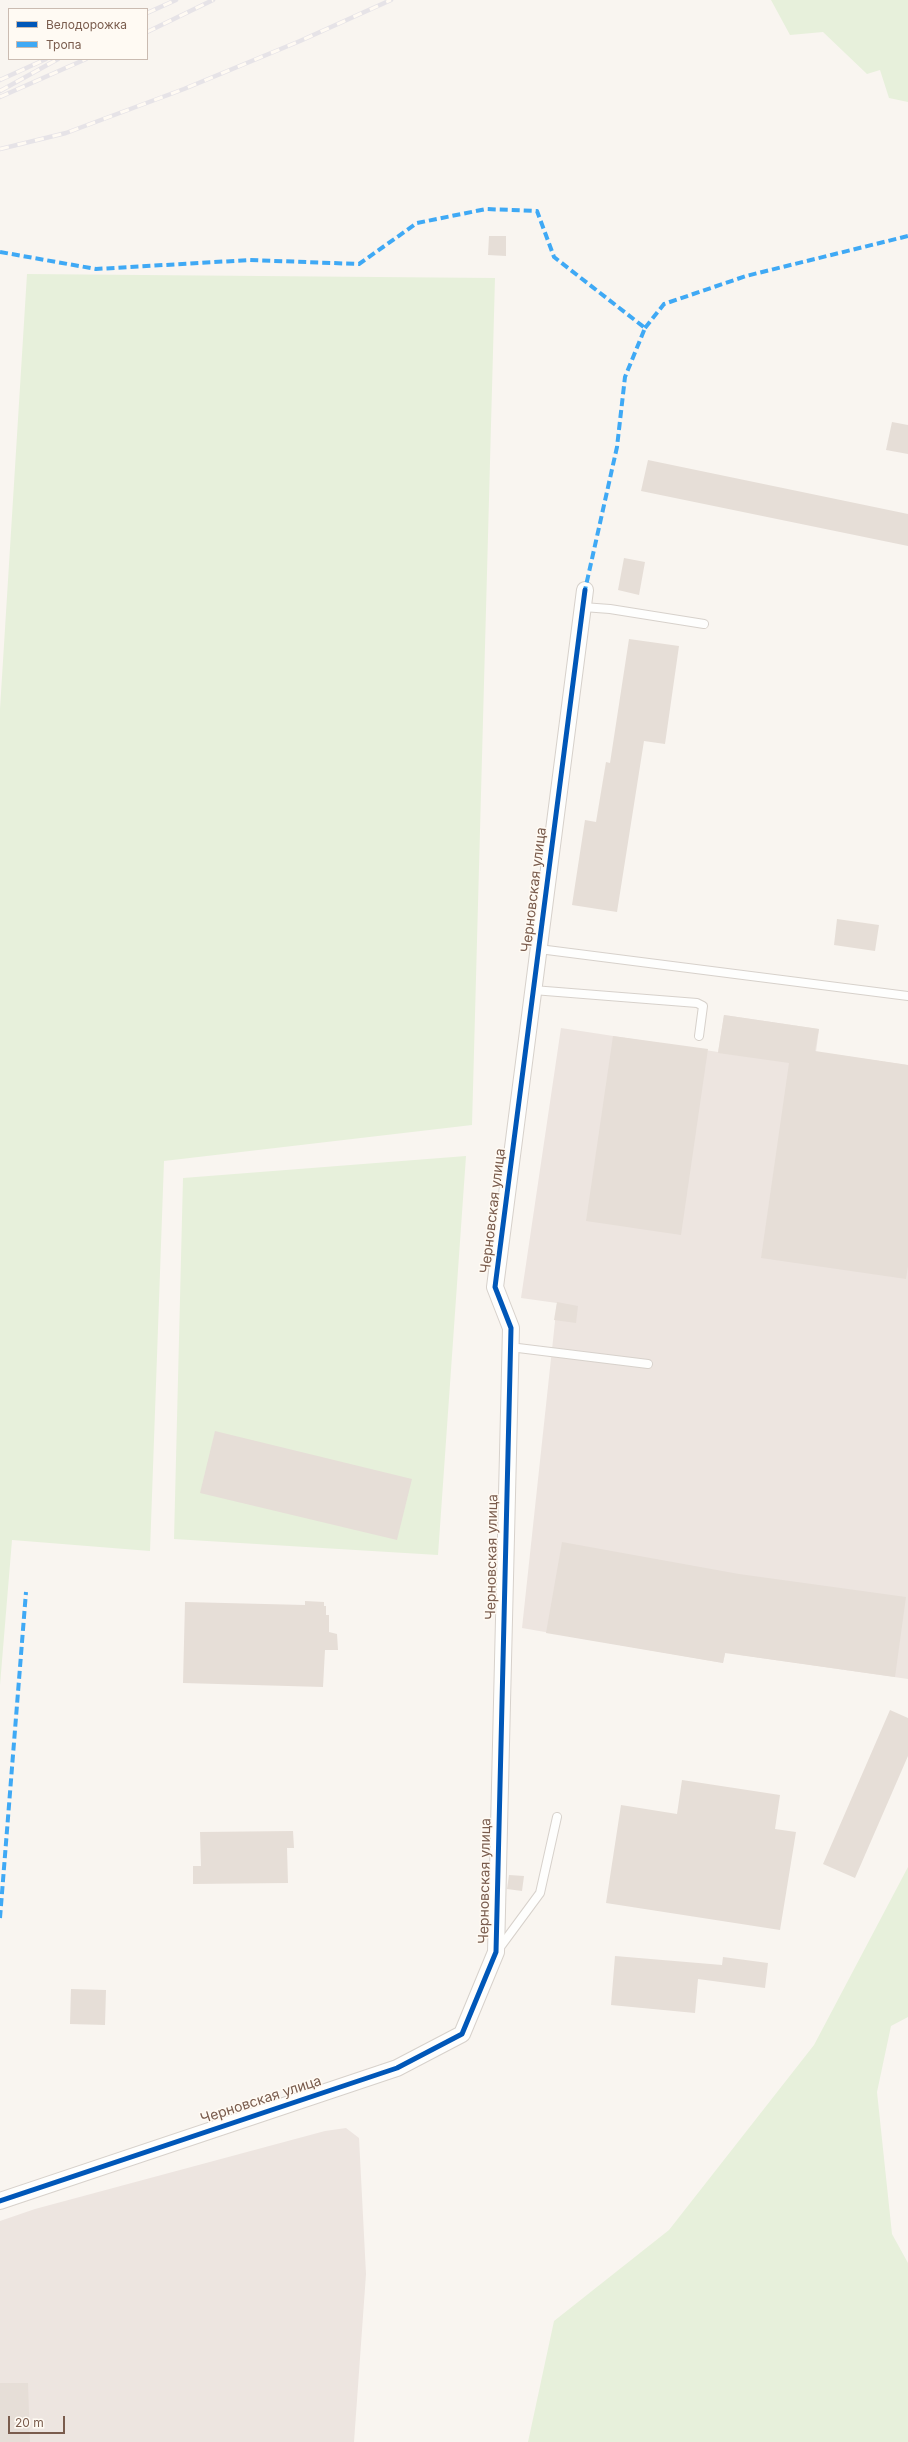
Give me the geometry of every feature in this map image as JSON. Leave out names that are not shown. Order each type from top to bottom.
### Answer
[{"type":"street","name":"Черновская улица","points":[[0,2201],[397,2068],[462,2034],[496,1952],[511,1328],[495,1287],[585,590]]},
{"type":"lane","points":[[583,607],[610,609],[704,624]]},
{"type":"lane","points":[[539,949],[908,996]]},
{"type":"lane","points":[[533,990],[697,1003],[703,1006],[699,1036]]},
{"type":"lane","points":[[510,1347],[648,1364]]},
{"type":"lane","points":[[496,1952],[540,1893],[557,1817]]},
{"type":"shaded area","points":[[724,1015],[819,1029],[816,1052],[908,1065],[908,1679],[740,1655],[726,1650],[723,1663],[522,1628],[557,1303],[521,1298],[561,1028],[718,1052]]},
{"type":"shaded area","points":[[346,2128],[359,2138],[366,2274],[354,2442],[0,2442],[0,2221],[35,2209],[325,2131]]},
{"type":"green space","points":[[771,0],[908,0],[908,102],[889,98],[880,70],[867,74],[823,32],[790,35]]},
{"type":"green space","points":[[27,274],[495,278],[472,1125],[164,1161],[150,1551],[12,1540],[0,1685],[0,709]]},
{"type":"green space","points":[[466,1156],[438,1555],[174,1539],[183,1178]]},
{"type":"green space","points":[[908,1867],[908,2017],[891,2026],[877,2092],[892,2234],[908,2263],[908,2442],[528,2442],[554,2321],[669,2230],[814,2045]]},
{"type":"building","points":[[489,236],[506,236],[506,256],[488,255]]},
{"type":"building","points":[[892,422],[908,425],[908,454],[886,450]]},
{"type":"building","points":[[648,460],[908,514],[908,546],[641,491]]},
{"type":"building","points":[[624,558],[645,562],[639,595],[618,590]]},
{"type":"building","points":[[629,639],[679,646],[665,744],[644,741],[617,912],[572,905],[585,820],[596,822],[606,762],[610,763]]},
{"type":"building","points":[[837,919],[879,925],[875,951],[834,945]]},
{"type":"building","points":[[724,1015],[819,1029],[815,1051],[908,1065],[908,1266],[906,1279],[761,1258],[789,1063],[718,1053]]},
{"type":"building","points":[[613,1036],[708,1049],[681,1235],[586,1221]]},
{"type":"building","points":[[557,1302],[578,1306],[576,1323],[554,1320]]},
{"type":"building","points":[[215,1431],[412,1479],[397,1540],[200,1493]]},
{"type":"building","points":[[562,1542],[739,1574],[906,1597],[895,1677],[725,1653],[723,1663],[546,1633]]},
{"type":"building","points":[[305,1601],[324,1602],[324,1606],[326,1606],[326,1615],[329,1615],[329,1632],[337,1634],[338,1650],[325,1650],[323,1687],[183,1683],[185,1602],[305,1605]]},
{"type":"building","points":[[890,1710],[908,1718],[908,1756],[855,1878],[823,1864]]},
{"type":"building","points":[[682,1780],[780,1795],[775,1829],[796,1832],[780,1930],[606,1903],[621,1805],[677,1814]]},
{"type":"building","points":[[293,1831],[294,1848],[287,1848],[288,1883],[193,1884],[193,1866],[201,1866],[200,1832]]},
{"type":"building","points":[[509,1875],[524,1876],[522,1891],[507,1889]]},
{"type":"building","points":[[615,1956],[722,1965],[723,1957],[768,1963],[765,1988],[698,1979],[695,2013],[611,2005]]},
{"type":"building","points":[[71,1989],[106,1990],[105,2025],[70,2024]]},
{"type":"building","points":[[0,2383],[28,2383],[30,2442],[0,2442]]},
{"type":"railway","points":[[148,13],[176,0]]},
{"type":"railway","points":[[148,32],[213,0]]},
{"type":"railway","points":[[0,149],[66,133],[184,89],[300,41],[391,0]]},
{"type":"railway","points":[[0,80],[44,60]]},
{"type":"railway","points":[[0,91],[56,60]]},
{"type":"railway","points":[[0,97],[84,60]]},
{"type":"marked path","points":[[0,252],[96,269],[250,260],[359,264],[417,223],[486,209],[537,211],[554,257],[645,328],[625,377],[617,447],[585,590]]},
{"type":"marked path","points":[[645,328],[664,304],[746,276],[908,236]]},
{"type":"marked path","points":[[0,1918],[26,1592]]},
{"type":"cycle path","points":[[0,2201],[397,2068],[462,2034],[496,1952],[511,1328],[495,1287],[585,590]]}]
